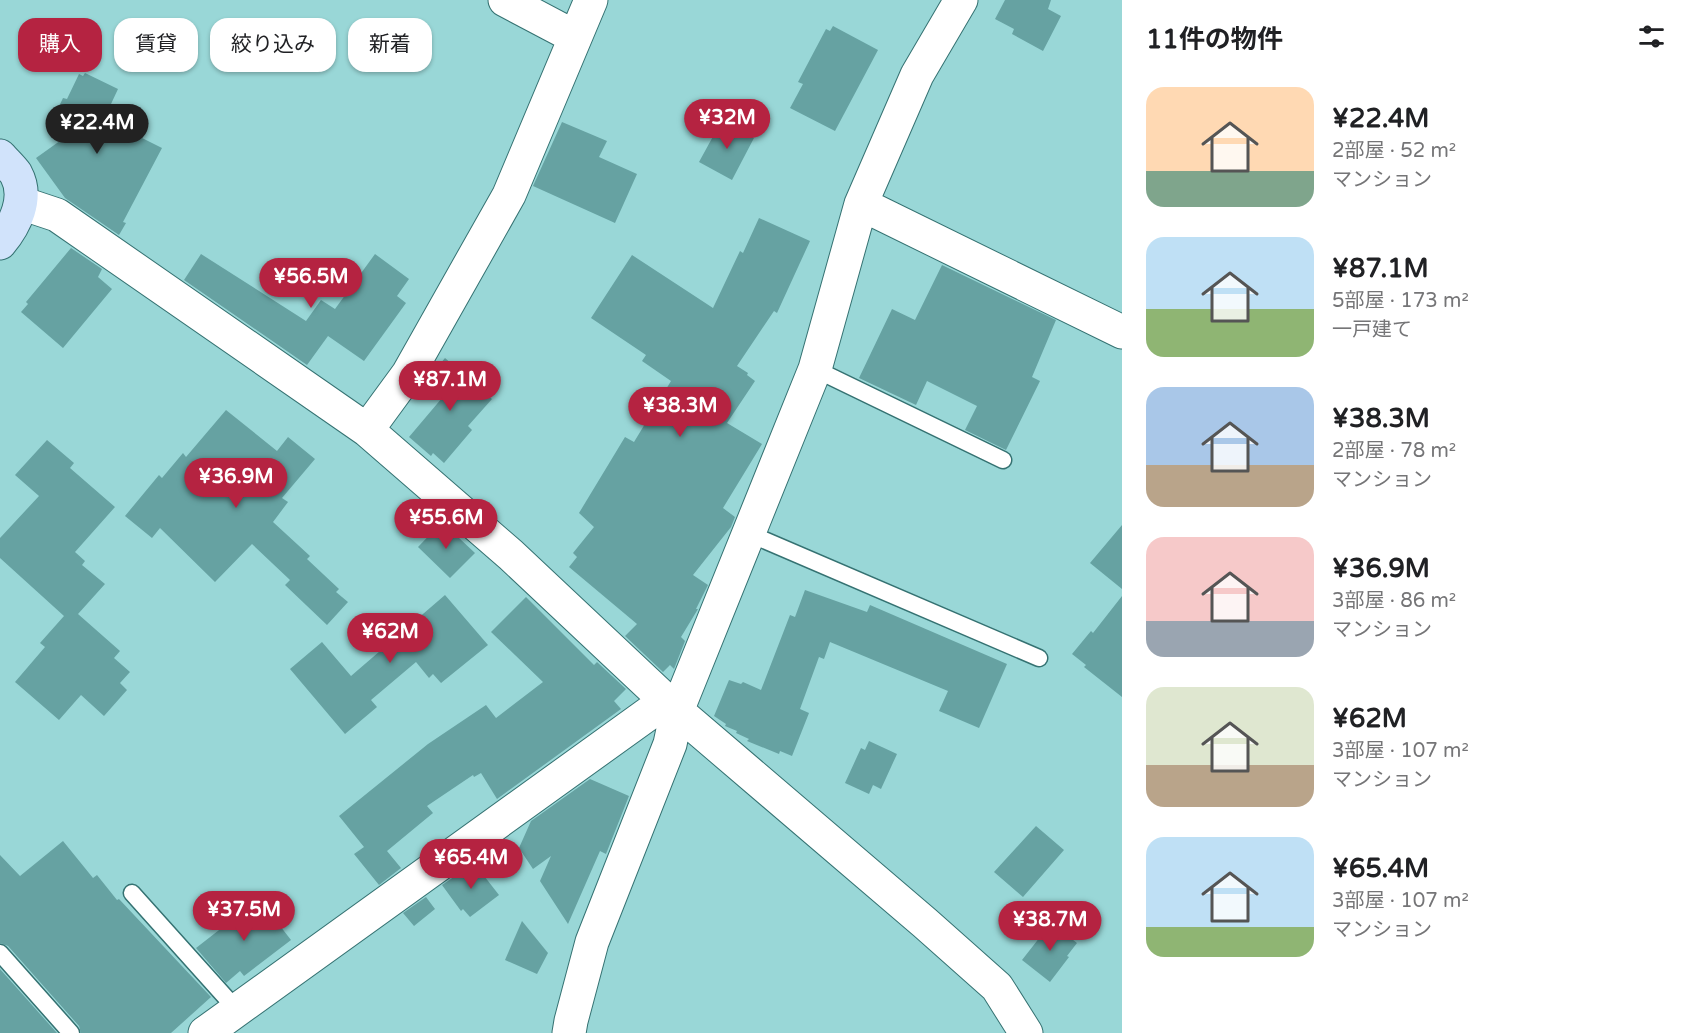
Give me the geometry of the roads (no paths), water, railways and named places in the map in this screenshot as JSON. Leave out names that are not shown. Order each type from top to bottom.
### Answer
[{"type":"street","points":[[506,0],[575,37]]},
{"type":"street","points":[[367,430],[408,374],[509,195],[591,0]]},
{"type":"street","points":[[574,1029],[592,942],[670,744],[672,706],[750,534],[815,369],[861,204],[917,75],[961,0]]},
{"type":"street","points":[[0,156],[15,173],[21,189],[21,203],[15,221],[0,243]]},
{"type":"street","points":[[21,203],[57,215],[367,430],[511,555],[672,706],[997,987],[1026,1033]]},
{"type":"street","points":[[861,204],[1122,332]]},
{"type":"street","points":[[205,1033],[672,706]]},
{"type":"lane","points":[[815,369],[1003,460]]},
{"type":"lane","points":[[750,534],[1039,658]]},
{"type":"lane","points":[[132,893],[237,1010]]},
{"type":"lane","points":[[0,953],[71,1033]]}]
